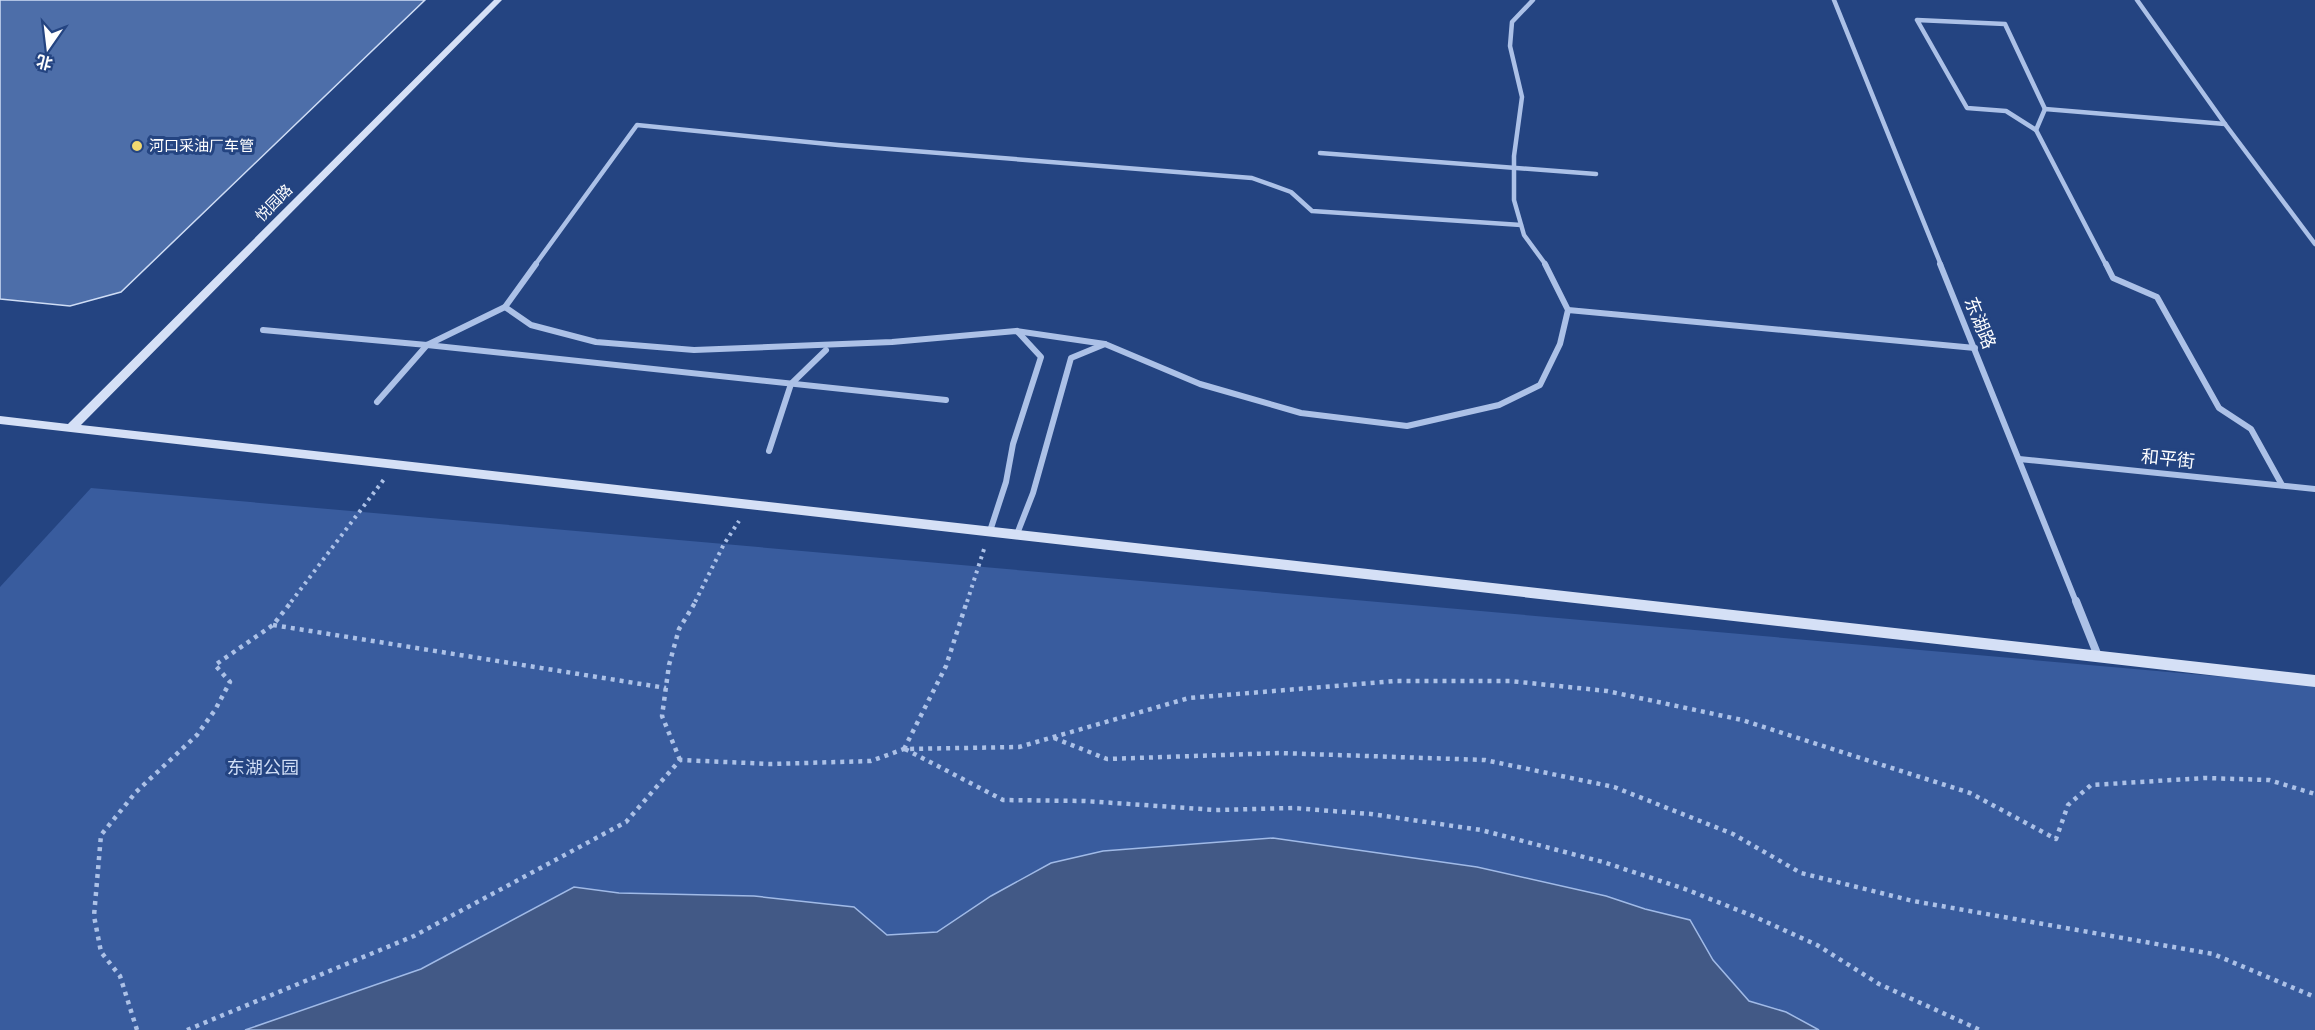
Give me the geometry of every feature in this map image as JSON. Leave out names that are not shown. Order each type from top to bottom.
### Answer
[{"type":"street","name":"悦园路","points":[[71,428],[498,0]]},
{"type":"street","points":[[505,307],[531,325],[596,342],[694,350],[892,342],[1016,331],[1105,344],[1200,384],[1301,413],[1407,426],[1498,405],[1540,385],[1560,344],[1568,310],[1549,269],[1524,235],[1514,200],[1514,168],[1522,97],[1510,46],[1512,22],[1533,0]]},
{"type":"street","name":"东湖路","points":[[1834,0],[2098,656]]},
{"type":"street","points":[[2137,0],[2225,124],[2315,244]]},
{"type":"street","points":[[2036,130],[2045,109],[2005,24],[1917,20],[1967,108],[2006,111],[2036,130],[2113,278],[2157,297],[2219,408],[2251,429],[2282,485]]},
{"type":"street","points":[[2045,109],[2225,124]]},
{"type":"street","points":[[376,402],[427,345],[505,307],[636,125],[838,145],[1252,178],[1290,192],[1312,211],[1521,225]]},
{"type":"street","points":[[1320,153],[1596,174]]},
{"type":"street","points":[[1568,310],[1975,348]]},
{"type":"street","points":[[263,330],[946,400]]},
{"type":"street","points":[[990,531],[1006,482],[1012,444],[1041,357],[1016,331]]},
{"type":"street","points":[[1017,534],[1033,493],[1071,358],[1105,344]]},
{"type":"street","points":[[769,451],[791,384],[826,350]]},
{"type":"street","points":[[0,420],[2315,681]]},
{"type":"street","name":"和平街","points":[[2019,459],[2315,489]]},
{"type":"path","points":[[137,1030],[120,976],[101,952],[93,915],[101,836],[136,792],[197,735],[215,710],[230,682],[215,665],[273,625],[396,464]]},
{"type":"path","points":[[680,760],[662,716],[669,664],[679,629],[708,580],[724,544],[741,518],[745,504]]},
{"type":"path","points":[[904,749],[946,666],[990,531]]},
{"type":"path","points":[[273,625],[666,688]]},
{"type":"path","points":[[680,760],[771,764],[871,761],[904,749],[1019,747],[1189,698],[1395,681],[1510,681],[1607,691],[1742,720],[1970,794],[2056,839],[2068,805],[2091,785],[2205,778],[2269,780],[2315,794]]},
{"type":"path","points":[[1053,738],[1107,759],[1279,753],[1485,760],[1614,787],[1733,834],[1801,873],[1913,901],[2020,918],[2213,954],[2315,997]]},
{"type":"path","points":[[904,749],[1003,800],[1085,801],[1216,810],[1293,808],[1371,814],[1481,830],[1603,862],[1685,889],[1753,916],[1817,945],[1880,984],[1980,1030]]},
{"type":"path","points":[[187,1030],[414,936],[586,844],[626,822],[680,760]]},
{"type":"green space","name":"东湖公园","points":[[91,488],[2315,685],[2315,1030],[0,1030],[0,587]]},
{"type":"shaded area","points":[[1273,838],[1477,867],[1606,896],[1690,920],[1713,960],[1749,1001],[1786,1012],[1819,1030],[245,1030],[421,969],[574,887],[619,893],[754,896],[854,907],[887,935],[937,932],[991,896],[1051,863],[1103,851]]},
{"type":"building","name":"河口采油厂车管","points":[[0,0],[425,0],[121,292],[70,306],[0,299]]},
{"type":"place","name":"河口采油厂车管","points":[[137,146]]}]
